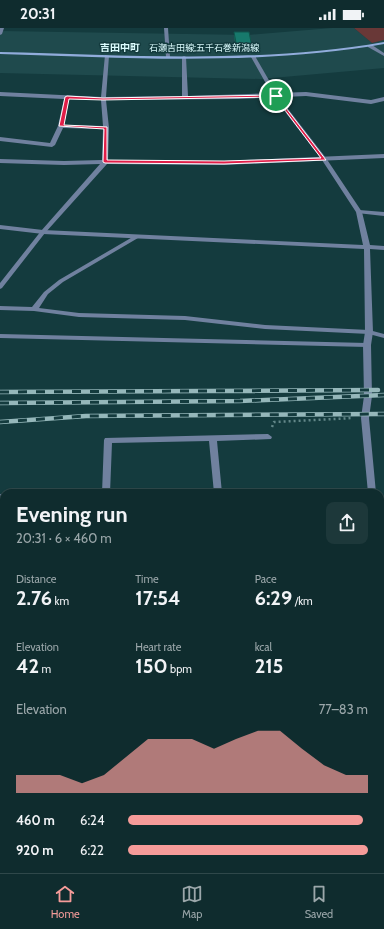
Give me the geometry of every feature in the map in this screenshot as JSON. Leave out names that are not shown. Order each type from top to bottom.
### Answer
[{"type":"main road","name":"石瀬吉田線;五千石巻新潟線","points":[[0,53],[168,57],[253,57],[305,54],[384,43]]},
{"type":"street","points":[[0,34],[2,28]]},
{"type":"street","points":[[166,28],[168,57]]},
{"type":"street","points":[[370,46],[384,55]]},
{"type":"street","points":[[0,287],[44,232],[105,162],[106,128],[103,99],[107,56]]},
{"type":"street","points":[[184,56],[185,97]]},
{"type":"street","points":[[253,57],[276,96],[324,159],[359,212],[367,247],[369,332],[367,345],[368,396],[365,418],[372,489]]},
{"type":"street","points":[[0,94],[103,99],[276,96],[306,94],[371,102],[384,99]]},
{"type":"street","points":[[0,139],[52,146],[61,126],[67,97]]},
{"type":"street","points":[[61,126],[106,128]]},
{"type":"street","points":[[0,161],[64,163],[224,162],[384,156]]},
{"type":"street","points":[[359,212],[384,214]]},
{"type":"street","points":[[0,227],[44,232],[304,246],[384,248]]},
{"type":"street","points":[[34,310],[46,293],[61,281],[136,237]]},
{"type":"street","points":[[0,308],[79,315],[185,318],[265,327],[369,332],[384,336]]},
{"type":"street","points":[[0,336],[367,345]]},
{"type":"street","points":[[106,489],[108,440],[268,437]]},
{"type":"street","points":[[213,438],[218,489]]},
{"type":"path","points":[[268,437],[274,422],[365,418]]},
{"type":"shaded area","points":[[332,28],[354,28],[372,43],[384,40],[384,68],[261,79],[0,73],[0,31],[248,35]]},
{"type":"shaded area","points":[[354,28],[384,28],[384,40],[372,43]]},
{"type":"building","points":[[234,32],[249,32],[252,47],[237,48]]},
{"type":"railway","points":[[0,392],[378,390]]},
{"type":"railway","points":[[0,403],[240,401],[384,395]]},
{"type":"railway","points":[[0,422],[86,416],[384,414]]},
{"type":"district","name":"吉田中町","points":[[120,47]]},
{"type":"route","points":[[276,96],[324,159],[270,162],[105,162],[106,128],[61,126],[67,97],[103,99],[276,96]]}]
